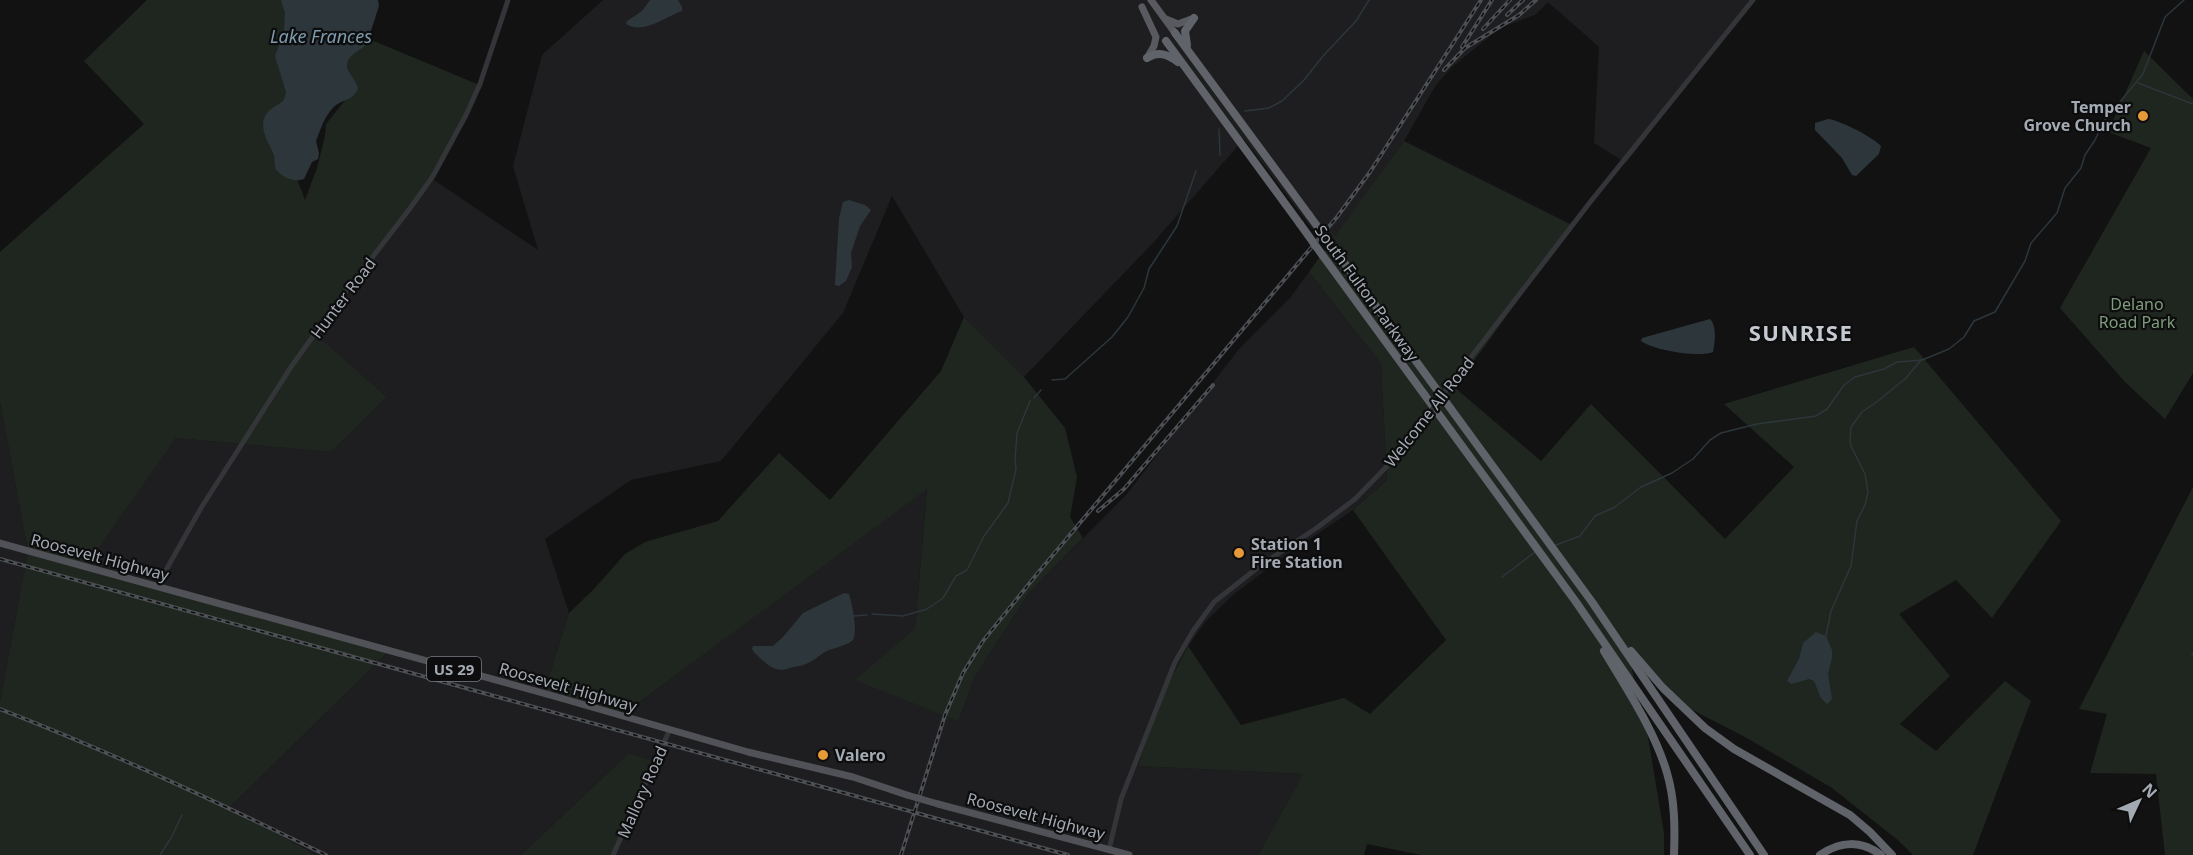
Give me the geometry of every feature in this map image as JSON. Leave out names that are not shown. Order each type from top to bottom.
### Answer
[{"type":"highway","name":"South Fulton Parkway","points":[[1136,0],[1576,602]]},
{"type":"highway","name":"South Fulton Parkway","points":[[1151,0],[1592,602]]},
{"type":"highway","points":[[1142,8],[1156,37],[1155,44],[1147,58]]},
{"type":"highway","points":[[1164,17],[1178,24],[1194,18]]},
{"type":"highway","points":[[1188,50],[1185,31],[1194,18]]},
{"type":"highway","points":[[1147,58],[1157,53],[1166,54],[1188,71]]},
{"type":"highway","points":[[1576,602],[1662,758],[1667,773],[1674,815],[1674,855]]},
{"type":"highway","points":[[1576,602],[1750,855]]},
{"type":"highway","points":[[1592,602],[1764,855]]},
{"type":"highway","points":[[1592,602],[1663,688],[1705,728],[1742,754],[1850,815],[1892,855]]},
{"type":"highway","points":[[1820,855],[1846,843],[1867,846],[1881,855]]},
{"type":"main road","name":"Roosevelt Highway","points":[[0,543],[748,752],[853,777],[938,804],[1129,855]]},
{"type":"street","name":"Hunter Road","points":[[157,586],[201,508],[291,367],[331,310],[433,176],[476,94],[508,0]]},
{"type":"street","name":"Welcome All Road","points":[[1109,850],[1125,787],[1177,657],[1214,602],[1253,570],[1340,511],[1399,453],[1591,201],[1753,0]]},
{"type":"street","name":"Mallory Road","points":[[614,855],[670,729]]},
{"type":"shaded area","points":[[603,0],[1753,0],[1626,163],[1594,143],[1599,47],[1548,2],[1535,15],[1500,28],[1452,67],[1436,85],[1404,141],[1327,248],[1244,139],[1153,243],[1024,377],[964,317],[892,196],[843,313],[721,461],[631,480],[545,539],[569,613],[542,698],[622,715],[927,488],[915,629],[957,721],[974,678],[1029,593],[1126,495],[1239,349],[1290,298],[1309,272],[1381,364],[1387,480],[1353,510],[1286,555],[1234,594],[1206,621],[1186,649],[1159,702],[1138,766],[1303,774],[1258,855],[613,855],[657,762],[629,753],[521,855],[316,855],[230,807],[387,653],[86,564],[176,438],[331,452],[387,397],[317,337],[431,178],[538,250],[513,166],[542,55]]},
{"type":"shaded area","points":[[0,402],[28,551],[0,702]]},
{"type":"green space","points":[[147,0],[283,0],[292,29],[293,91],[264,120],[289,158],[305,200],[317,168],[326,124],[351,93],[346,57],[369,39],[482,86],[431,178],[317,336],[387,397],[331,452],[176,438],[87,564],[160,583],[388,652],[230,807],[316,855],[0,855],[0,702],[28,551],[0,402],[0,252],[144,124],[84,61]]},
{"type":"green space","name":"Delano Road Park","points":[[2144,51],[2193,99],[2193,373],[2165,419],[2125,382],[2060,308],[2151,148],[2108,132]]},
{"type":"green space","points":[[1404,141],[1572,225],[1454,387],[1541,461],[1591,404],[1725,539],[1794,467],[1724,404],[1914,347],[2061,521],[1992,618],[1956,580],[1899,614],[1950,676],[1900,724],[1936,751],[2005,681],[2031,701],[1973,855],[1913,855],[1899,841],[1832,788],[1747,738],[1677,702],[1630,661],[1648,737],[1664,833],[1664,855],[1421,855],[1367,844],[1364,855],[1258,855],[1303,774],[1138,766],[1159,702],[1188,646],[1241,725],[1344,698],[1370,714],[1446,640],[1353,510],[1387,480],[1381,364],[1309,272]]},
{"type":"green space","points":[[964,317],[1024,377],[1065,428],[1077,477],[1070,517],[1083,538],[1029,593],[974,678],[958,721],[855,680],[915,629],[927,489],[622,715],[542,698],[569,613],[625,554],[645,542],[718,521],[779,453],[830,500],[941,371]]},
{"type":"green space","points":[[2193,487],[2193,855],[2165,855],[2156,774],[2090,773],[2107,714],[2079,709]]},
{"type":"green space","points":[[629,753],[658,762],[613,855],[521,855]]},
{"type":"water","name":"Lake Frances","points":[[281,0],[378,0],[379,6],[367,43],[348,61],[348,70],[358,88],[354,95],[339,103],[329,113],[316,141],[318,159],[312,162],[304,179],[300,180],[288,179],[276,170],[274,155],[263,126],[266,114],[283,101],[286,92],[275,56],[284,32],[285,13]]},
{"type":"water","points":[[650,0],[678,0],[682,11],[647,26],[633,27],[626,24],[642,11]]},
{"type":"water","points":[[1828,119],[1856,130],[1881,146],[1879,154],[1856,176],[1852,175],[1842,158],[1815,130],[1815,123]]},
{"type":"water","points":[[849,200],[865,205],[871,210],[860,226],[851,253],[852,267],[846,281],[839,286],[835,283],[839,218],[843,202]]},
{"type":"water","points":[[1710,319],[1715,330],[1713,352],[1698,354],[1676,352],[1641,341],[1642,338]]},
{"type":"water","points":[[844,593],[849,594],[854,617],[855,631],[851,642],[825,652],[806,664],[781,670],[771,667],[752,649],[753,646],[773,646],[803,613]]},
{"type":"water","points":[[1816,632],[1826,636],[1832,650],[1828,674],[1832,699],[1827,704],[1821,698],[1814,681],[1809,679],[1792,684],[1787,681],[1799,659],[1803,643]]},
{"type":"waterway","points":[[1245,111],[1269,108],[1282,101],[1304,80],[1356,21],[1369,0]]},
{"type":"waterway","points":[[1556,545],[1580,536],[1595,516],[1615,507],[1641,487],[1672,473],[1693,459],[1710,440],[1721,433],[1757,424],[1816,416],[1827,409],[1844,385],[1855,377],[1884,369],[1897,362],[1922,360],[1949,349],[1964,337],[1974,321],[1995,312],[2025,261],[2031,243],[2057,213],[2065,188],[2081,168],[2085,155],[2104,121],[2143,74],[2165,17],[2184,0]]},
{"type":"waterway","points":[[2138,83],[2193,104]]},
{"type":"waterway","points":[[1219,129],[1220,155]]},
{"type":"waterway","points":[[1052,380],[1065,379],[1112,337],[1128,317],[1144,288],[1149,269],[1177,226],[1196,171]]},
{"type":"waterway","points":[[1826,636],[1831,611],[1851,566],[1857,521],[1865,505],[1868,492],[1865,474],[1851,446],[1851,427],[1862,412],[1906,378],[1921,360]]},
{"type":"waterway","points":[[1034,398],[1041,390]]},
{"type":"waterway","points":[[872,614],[903,616],[927,609],[943,598],[956,576],[967,570],[984,536],[1008,503],[1016,469],[1017,433],[1030,401]]},
{"type":"waterway","points":[[1502,577],[1535,552]]},
{"type":"waterway","points":[[853,616],[867,615]]},
{"type":"waterway","points":[[160,855],[182,815]]},
{"type":"railway","points":[[901,855],[945,715],[963,673],[983,641],[1337,217],[1370,172],[1481,0]]},
{"type":"railway","points":[[1462,47],[1492,0]]},
{"type":"railway","points":[[1483,29],[1510,0]]},
{"type":"railway","points":[[1507,15],[1523,0]]},
{"type":"railway","points":[[1444,70],[1465,48],[1519,15],[1536,0]]},
{"type":"railway","points":[[1098,511],[1124,489],[1213,385]]},
{"type":"railway","points":[[0,559],[1068,855]]},
{"type":"railway","points":[[0,709],[164,779],[326,855]]},
{"type":"place","name":"Temper Grove Church","points":[[2143,116]]},
{"type":"place","name":"Station 1 Fire Station","points":[[1239,553]]},
{"type":"place","name":"Valero","points":[[823,755]]},
{"type":"district","name":"SUNRISE","points":[[1801,332]]}]
